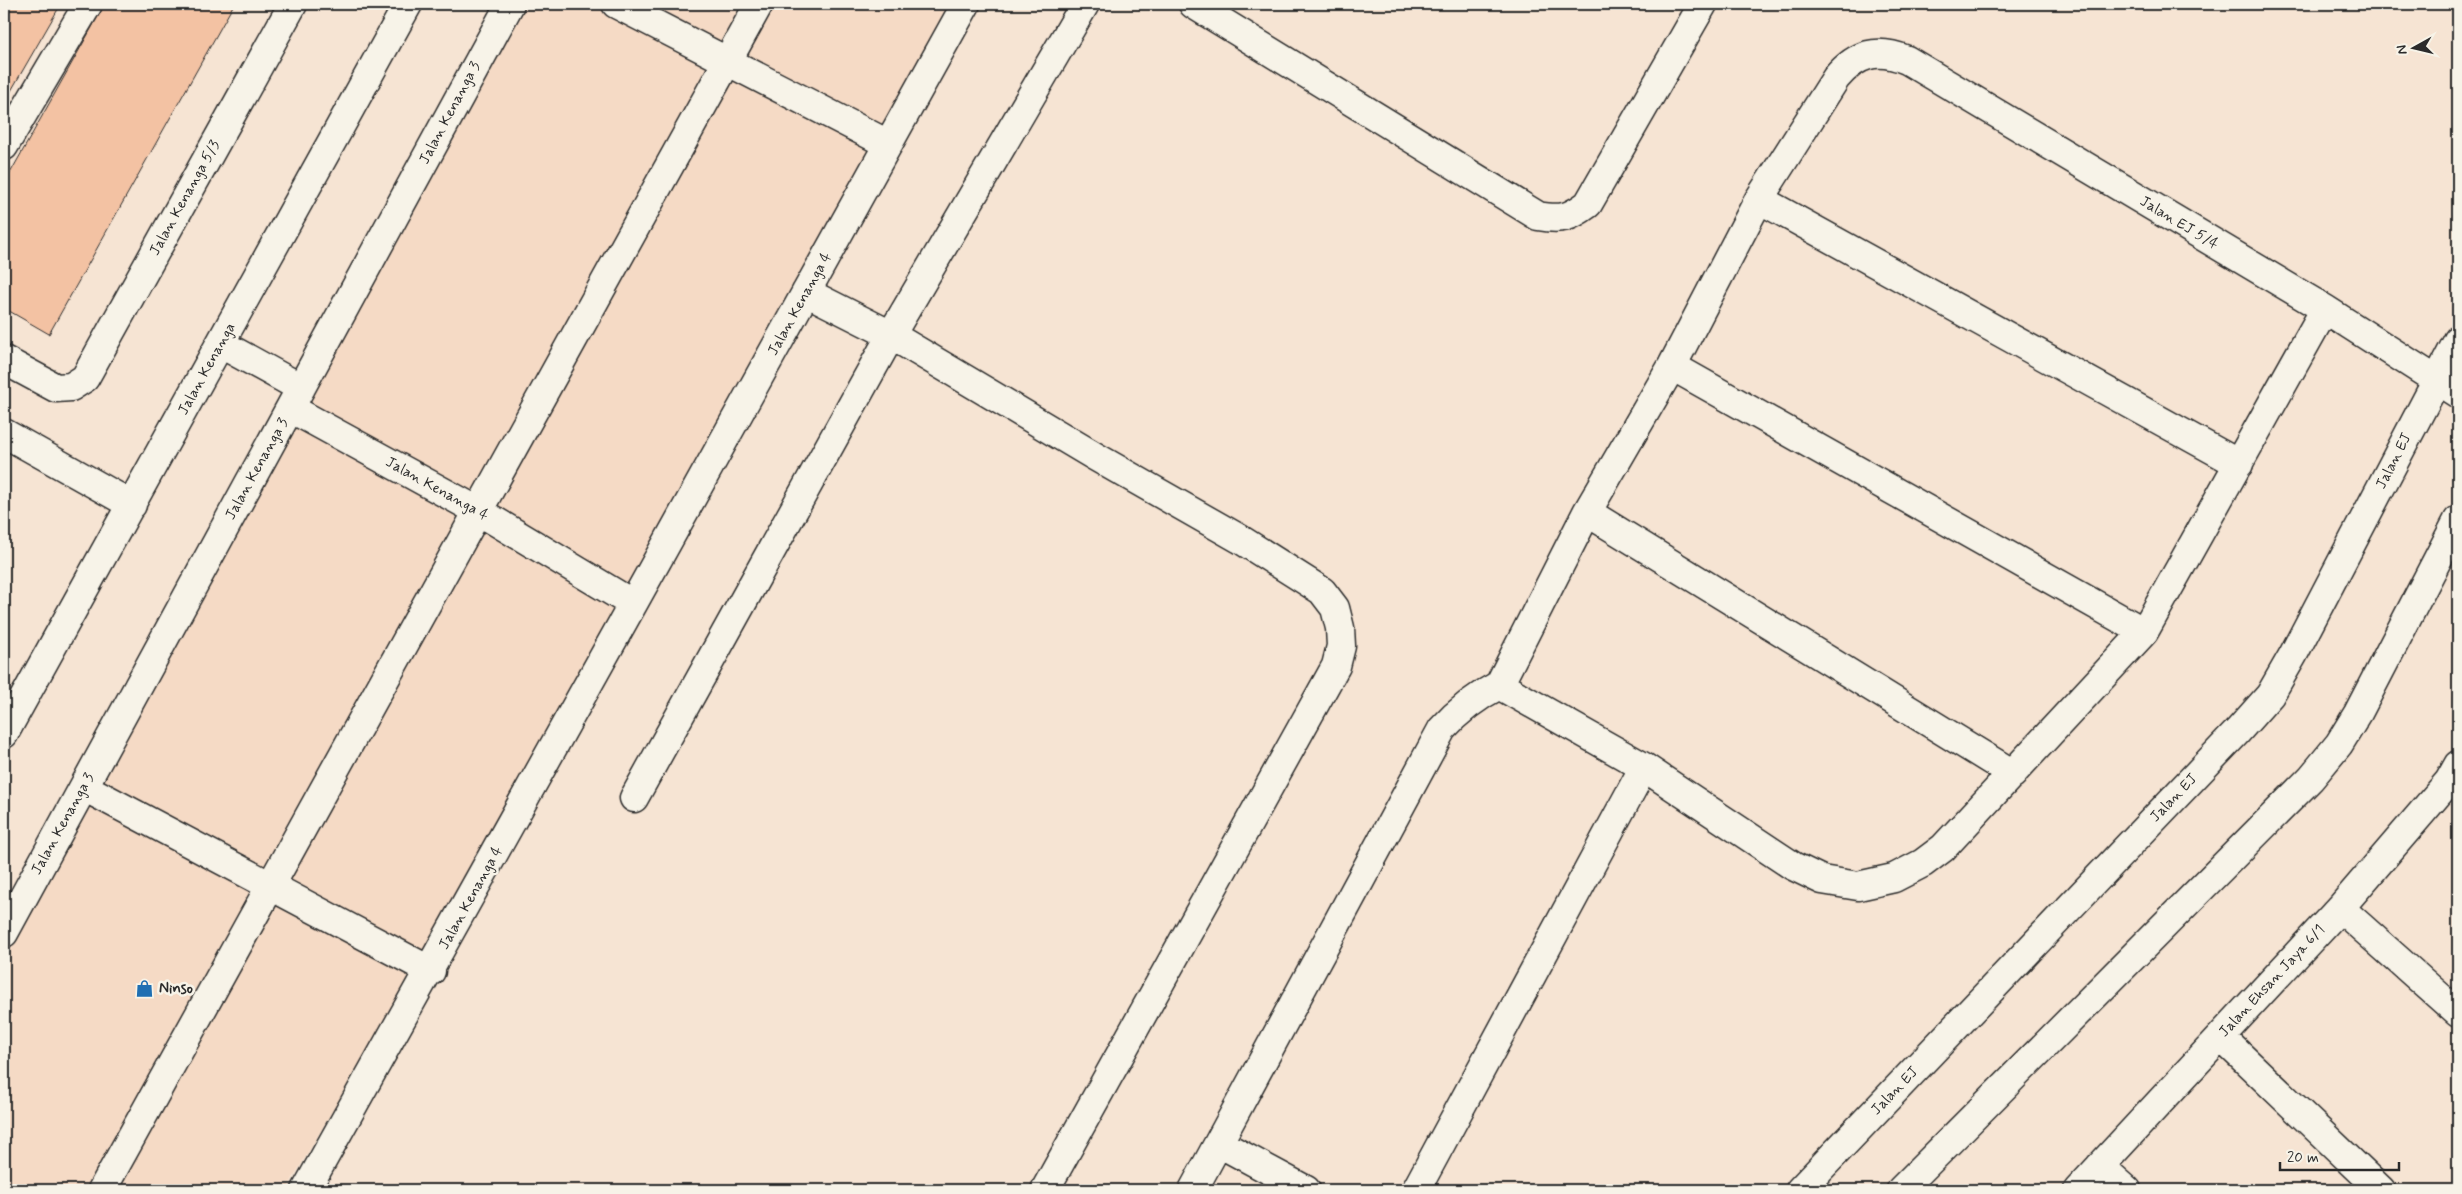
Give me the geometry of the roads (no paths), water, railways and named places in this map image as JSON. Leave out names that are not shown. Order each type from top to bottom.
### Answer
[{"type":"street","points":[[4,146],[88,4]]},
{"type":"street","name":"Jalan Kenanga 5/3","points":[[4,360],[56,388],[71,387],[86,378],[293,4]]},
{"type":"street","name":"Jalan Kenanga","points":[[4,734],[408,4]]},
{"type":"street","name":"Jalan Kenanga 3","points":[[4,933],[510,4]]},
{"type":"street","points":[[616,4],[888,144]]},
{"type":"street","points":[[102,1190],[480,512],[759,4]]},
{"type":"street","name":"Jalan Kenanga 4","points":[[306,1190],[430,971],[966,4]]},
{"type":"street","points":[[634,798],[891,335],[1085,4]]},
{"type":"street","points":[[1193,4],[1538,216],[1557,219],[1572,216],[1588,204],[1703,4]]},
{"type":"street","name":"Jalan EJ 5/4","points":[[1498,685],[1586,512],[1672,366],[1759,199],[1836,78],[1846,66],[1860,57],[1892,54],[1921,68],[2325,309],[2447,387]]},
{"type":"street","points":[[1759,199],[2239,464]]},
{"type":"street","points":[[806,292],[891,335],[1088,452],[1240,539],[1322,591],[1335,608],[1340,628],[1341,646],[1336,666],[1045,1190]]},
{"type":"street","points":[[1193,1190],[1442,729],[1460,709],[1498,685],[1644,767],[1793,866],[1822,880],[1858,886],[1894,878],[1923,863],[1943,848],[2144,632],[2325,309]]},
{"type":"street","name":"Jalan EJ","points":[[1800,1190],[2270,695],[2447,387],[2458,340]]},
{"type":"street","name":"Jalan Kenanga 4","points":[[221,344],[296,398],[633,604]]},
{"type":"street","points":[[1672,366],[2144,632]]},
{"type":"street","points":[[4,433],[132,505]]},
{"type":"street","points":[[1586,512],[2013,774]]},
{"type":"street","points":[[1901,1190],[2311,778],[2339,744],[2358,713],[2458,520]]},
{"type":"street","points":[[1416,1190],[1644,767]]},
{"type":"street","name":"Jalan Ehsan Jaya 6/1","points":[[2078,1190],[2340,908],[2455,778]]},
{"type":"street","points":[[84,787],[430,971]]},
{"type":"street","points":[[2340,908],[2458,1013]]},
{"type":"street","points":[[2221,1037],[2381,1190]]},
{"type":"street","points":[[1220,1143],[1306,1190]]},
{"type":"street","points":[[2100,1166],[2127,1190]]},
{"type":"place","name":"Ninso","points":[[145,989]]}]
